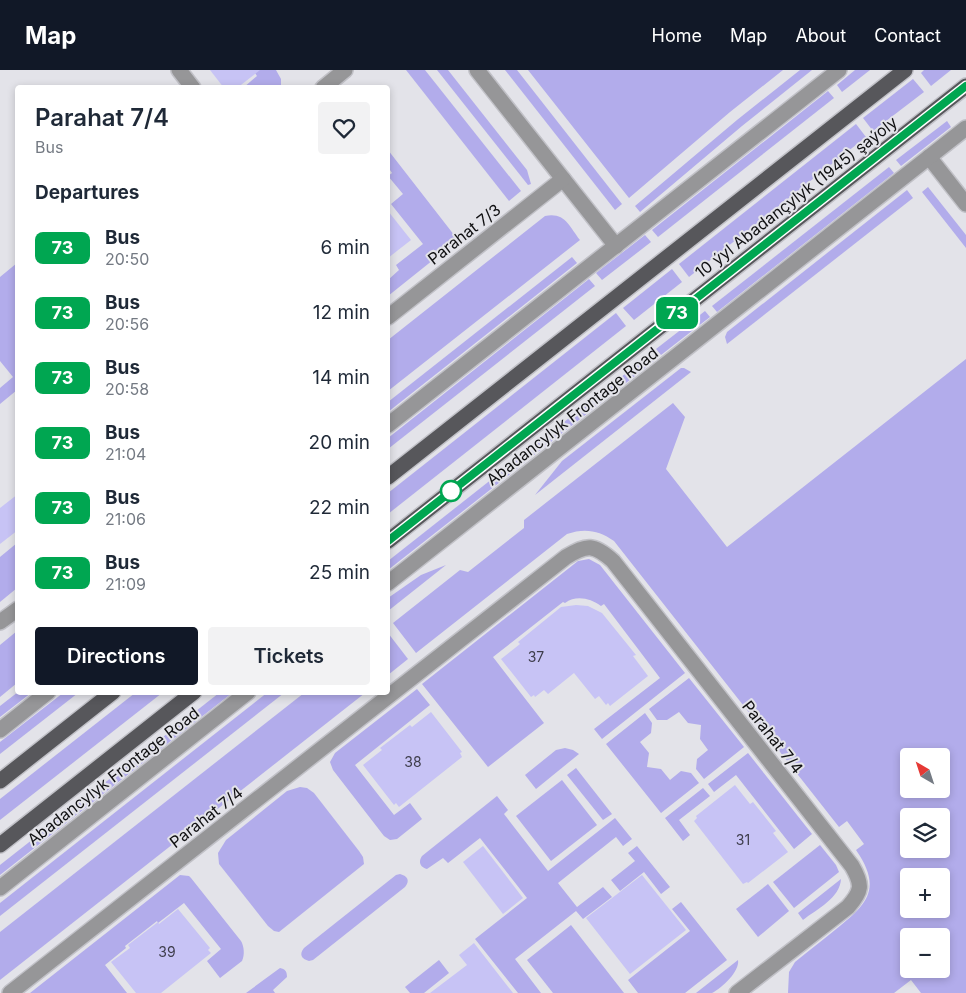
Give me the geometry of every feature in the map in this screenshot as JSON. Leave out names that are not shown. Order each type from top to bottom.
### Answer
[{"type":"main road","name":"10 ýyl Abadançylyk (1945) şaýoly","points":[[390,475],[905,70]]},
{"type":"main road","name":"10 ýyl Abadançylyk (1945) şaýoly","points":[[390,539],[966,86]]},
{"type":"main road","points":[[0,781],[109,695]]},
{"type":"main road","points":[[0,845],[190,695]]},
{"type":"street","points":[[179,70],[191,85]]},
{"type":"street","points":[[327,85],[345,70]]},
{"type":"street","points":[[477,70],[616,246]]},
{"type":"street","points":[[390,423],[839,70]]},
{"type":"street","name":"Abadancylyk Frontage Road","points":[[390,581],[966,128]]},
{"type":"street","points":[[929,158],[966,204]]},
{"type":"street","name":"Parahat 7/3","points":[[390,315],[563,179]]},
{"type":"street","name":"Parahat 7/4","points":[[10,993],[566,557],[579,549],[592,547],[603,552],[613,561],[852,866],[861,886],[856,897],[848,906],[737,993]]},
{"type":"street","points":[[0,622],[15,611]]},
{"type":"street","points":[[0,730],[44,695]]},
{"type":"street","name":"Abadancylyk Frontage Road","points":[[0,888],[244,695]]},
{"type":"shaded area","points":[[253,70],[276,70],[281,79],[281,85],[246,85],[257,76]]},
{"type":"shaded area","points":[[406,70],[425,70],[521,191],[509,201]]},
{"type":"shaded area","points":[[437,70],[448,70],[527,170],[531,184],[528,185]]},
{"type":"shaded area","points":[[505,70],[517,70],[622,204],[615,210]]},
{"type":"shaded area","points":[[528,70],[783,70],[730,112],[629,198]]},
{"type":"shaded area","points":[[800,70],[812,70],[640,212],[635,206]]},
{"type":"shaded area","points":[[855,70],[870,70],[842,92],[837,85]]},
{"type":"shaded area","points":[[924,70],[951,70],[931,86],[921,73]]},
{"type":"shaded area","points":[[913,79],[924,92],[873,131],[863,118]]},
{"type":"shaded area","points":[[828,91],[834,98],[658,237],[652,230]]},
{"type":"shaded area","points":[[947,121],[951,127],[901,166],[896,160]]},
{"type":"shaded area","points":[[856,124],[866,137],[689,277],[679,264]]},
{"type":"shaded area","points":[[390,153],[458,240],[390,294],[390,278],[399,270],[396,265],[423,244],[391,204],[403,194],[390,178],[392,173],[390,170]]},
{"type":"shaded area","points":[[889,167],[894,173],[717,312],[712,306]]},
{"type":"shaded area","points":[[928,187],[966,235],[966,248],[922,192]]},
{"type":"shaded area","points":[[907,190],[913,198],[727,344],[725,337],[727,332]]},
{"type":"shaded area","points":[[552,215],[562,218],[580,240],[390,389],[390,338],[545,216]]},
{"type":"shaded area","points":[[645,235],[651,242],[602,280],[596,273]]},
{"type":"shaded area","points":[[572,257],[577,263],[390,410],[390,400]]},
{"type":"shaded area","points":[[15,265],[15,392],[0,404],[0,388],[13,377],[0,361],[0,277]]},
{"type":"shaded area","points":[[672,269],[682,282],[634,320],[623,308]]},
{"type":"shaded area","points":[[589,279],[595,286],[390,447],[390,436]]},
{"type":"shaded area","points":[[705,311],[710,317],[661,355],[656,349]]},
{"type":"shaded area","points":[[616,313],[626,326],[390,512],[390,491]]},
{"type":"shaded area","points":[[649,355],[654,361],[390,568],[390,559]]},
{"type":"shaded area","points":[[966,359],[966,993],[921,993],[911,980],[894,993],[788,993],[789,972],[795,962],[856,912],[868,895],[870,886],[869,875],[856,850],[864,844],[847,821],[839,827],[614,541],[608,537],[591,531],[567,534],[416,653],[393,623],[460,570],[468,572],[524,528],[524,520],[673,403],[685,417],[666,469],[727,547]]},
{"type":"shaded area","points":[[681,368],[691,372],[535,495],[562,461]]},
{"type":"shaded area","points":[[15,545],[15,590],[0,602],[0,557]]},
{"type":"shaded area","points":[[589,559],[600,565],[685,673],[602,739],[594,729],[660,678],[604,604],[601,606],[583,598],[563,602],[493,657],[544,723],[488,767],[422,684],[578,561]]},
{"type":"shaded area","points":[[446,565],[390,609],[390,597],[421,575]]},
{"type":"shaded area","points":[[15,633],[15,685],[0,697],[0,645]]},
{"type":"shaded area","points":[[390,636],[408,659],[390,673]]},
{"type":"shaded area","points":[[689,678],[744,747],[704,779],[696,769],[697,759],[708,750],[700,739],[701,725],[688,723],[679,712],[667,720],[657,720],[649,709]]},
{"type":"shaded area","points":[[417,689],[430,705],[355,765],[394,815],[410,803],[422,819],[397,839],[390,840],[384,836],[333,770],[330,762],[335,753]]},
{"type":"shaded area","points":[[15,694],[28,695],[0,717],[0,706]]},
{"type":"shaded area","points":[[60,695],[75,695],[0,754],[0,742]]},
{"type":"shaded area","points":[[132,695],[159,695],[0,820],[0,799]]},
{"type":"shaded area","points":[[216,695],[229,695],[0,875],[0,865]]},
{"type":"shaded area","points":[[264,695],[281,695],[0,916],[0,903]]},
{"type":"shaded area","points":[[301,695],[362,695],[0,980],[0,932]]},
{"type":"shaded area","points":[[645,713],[652,723],[651,733],[640,742],[649,753],[647,767],[661,769],[670,780],[681,771],[691,773],[699,783],[661,813],[606,744]]},
{"type":"shaded area","points":[[565,748],[579,754],[536,789],[525,775],[556,750]]},
{"type":"shaded area","points":[[748,753],[812,834],[794,849],[736,775],[714,792],[708,784]]},
{"type":"shaded area","points":[[576,768],[612,814],[603,820],[567,775]]},
{"type":"shaded area","points":[[562,780],[597,825],[551,861],[516,816]]},
{"type":"shaded area","points":[[300,787],[307,788],[314,793],[359,851],[363,857],[364,864],[279,932],[274,931],[268,926],[219,864],[218,853],[226,840],[287,791]]},
{"type":"shaded area","points":[[703,788],[710,796],[679,820],[690,835],[683,841],[665,818]]},
{"type":"shaded area","points":[[497,796],[508,810],[504,814],[548,871],[615,818],[632,839],[623,846],[616,837],[558,883],[577,907],[603,887],[612,897],[583,919],[576,911],[515,959],[541,993],[518,993],[475,939],[527,898],[480,838],[448,863],[443,858],[427,869],[420,864],[422,856]]},
{"type":"shaded area","points":[[820,845],[836,865],[839,872],[794,908],[773,882]]},
{"type":"shaded area","points":[[637,846],[670,887],[661,894],[644,872],[620,891],[611,880],[635,861],[628,853]]},
{"type":"shaded area","points":[[400,874],[407,879],[405,887],[313,960],[309,961],[303,958],[301,954],[304,948],[396,875]]},
{"type":"shaded area","points":[[180,875],[191,878],[241,941],[244,951],[242,961],[220,978],[207,961],[221,949],[184,903],[125,946],[126,948],[105,965],[127,993],[30,993]]},
{"type":"shaded area","points":[[841,879],[837,892],[803,920],[798,913]]},
{"type":"shaded area","points":[[768,884],[789,911],[758,937],[736,909]]},
{"type":"shaded area","points":[[681,902],[727,960],[685,993],[638,993],[628,980],[690,931],[672,909]]},
{"type":"shaded area","points":[[571,925],[624,993],[553,993],[527,960]]},
{"type":"shaded area","points":[[439,960],[449,973],[424,993],[410,993],[405,987]]},
{"type":"shaded area","points":[[738,960],[736,969],[730,979],[721,987],[712,993],[696,993]]},
{"type":"shaded area","points":[[280,968],[287,973],[287,977],[273,990],[275,993],[246,993]]},
{"type":"building","points":[[210,70],[260,70],[241,85],[222,85]]},
{"type":"building","points":[[390,214],[411,240],[390,256]]},
{"type":"building","points":[[15,496],[15,532],[0,544],[0,508]]},
{"type":"building","points":[[588,606],[602,613],[636,655],[633,656],[648,676],[610,706],[608,703],[606,705],[599,696],[595,699],[574,673],[548,694],[544,690],[535,697],[534,695],[531,697],[501,659],[520,644],[518,642],[561,607]]},
{"type":"building","points":[[431,712],[462,752],[460,753],[462,757],[399,807],[396,803],[394,805],[363,765],[382,750],[380,748]]},
{"type":"building","points":[[735,785],[750,804],[753,802],[776,831],[773,833],[788,852],[748,883],[743,884],[694,821],[697,818],[696,816]]},
{"type":"building","points":[[483,846],[523,898],[503,914],[463,862]]},
{"type":"building","points":[[642,875],[686,930],[630,974],[586,918]]},
{"type":"building","points":[[178,909],[210,948],[208,950],[211,953],[161,993],[136,993],[111,962],[130,948],[128,945]]},
{"type":"building","points":[[474,943],[513,993],[430,993],[467,965],[459,955]]},
{"type":"bus line","name":"73","points":[[390,539],[966,86]]}]
